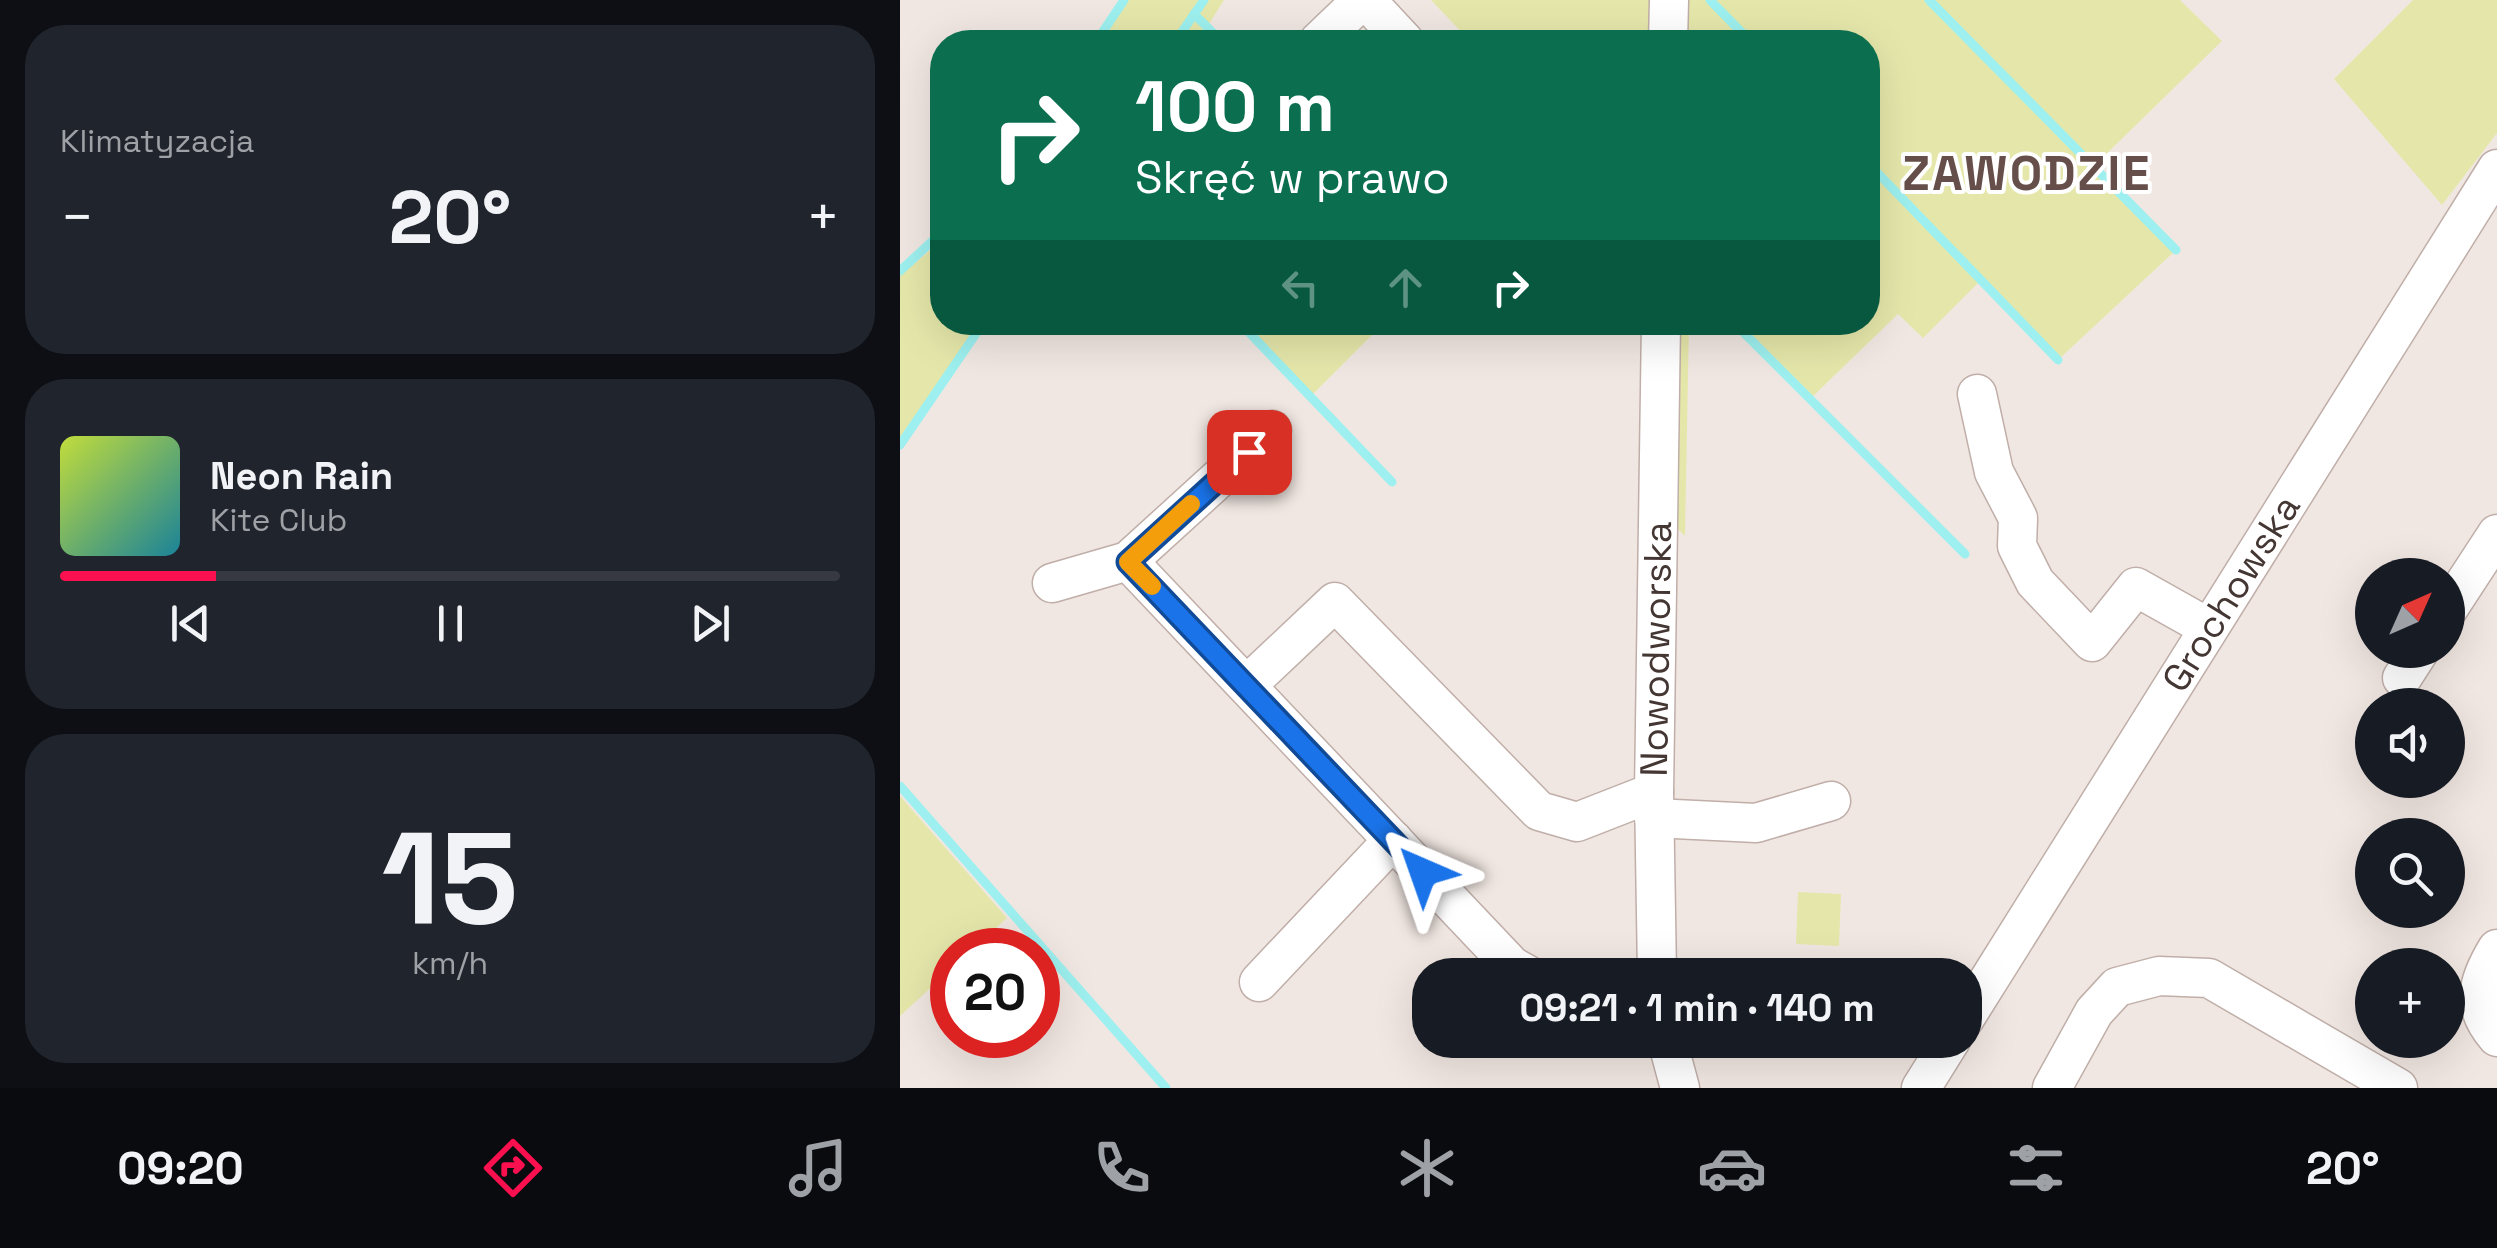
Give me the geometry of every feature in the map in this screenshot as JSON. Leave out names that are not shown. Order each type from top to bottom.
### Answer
[{"type":"street","points":[[1331,30],[1364,0],[1393,30]]},
{"type":"street","points":[[1668,30],[1669,0]]},
{"type":"street","name":"Grochowska","points":[[1982,991],[2497,169]]},
{"type":"street","name":"Nowodworska","points":[[1656,335],[1656,958]]},
{"type":"street","points":[[1977,394],[1994,472],[2018,518],[2017,546],[2035,582],[2092,642],[2136,587],[2209,628]]},
{"type":"street","points":[[1052,583],[1128,562],[1272,430]]},
{"type":"street","points":[[2465,583],[2497,534]]},
{"type":"street","points":[[1128,562],[1504,958]]},
{"type":"street","points":[[1247,686],[1335,602],[1538,812],[1577,822],[1654,805],[1756,823],[1831,800]]},
{"type":"street","points":[[1258,982],[1393,840]]},
{"type":"street","points":[[2497,949],[2481,975],[2477,994],[2482,1016],[2497,1037]]},
{"type":"street","points":[[2052,1088],[2094,1012],[2117,987],[2159,976],[2210,978],[2398,1088]]},
{"type":"street","points":[[1672,1058],[1680,1088]]},
{"type":"street","points":[[1921,1088],[1940,1058]]},
{"type":"green space","points":[[1127,0],[1224,0],[1207,27],[1210,30],[1106,30]]},
{"type":"green space","points":[[1431,0],[1649,0],[1649,30],[1460,30]]},
{"type":"green space","points":[[1684,0],[2180,0],[2222,41],[2094,166],[2176,250],[2058,360],[1981,280],[1923,338],[1898,314],[1880,331],[1880,30],[1684,30]]},
{"type":"green space","points":[[2413,0],[2497,0],[2497,133],[2442,205],[2334,79]]},
{"type":"green space","points":[[930,250],[930,335],[971,335],[900,438],[900,276]]},
{"type":"green space","points":[[1251,335],[1372,335],[1310,397]]},
{"type":"green space","points":[[1679,335],[1689,335],[1685,536],[1674,525]]},
{"type":"green space","points":[[1746,335],[1876,335],[1809,400]]},
{"type":"green space","points":[[900,796],[1007,918],[996,928],[930,928],[930,988],[900,1016]]},
{"type":"green space","points":[[1798,892],[1841,894],[1839,946],[1796,944]]},
{"type":"waterway","points":[[1104,30],[1124,0]]},
{"type":"waterway","points":[[1183,30],[1204,0]]},
{"type":"waterway","points":[[1710,0],[1739,30]]},
{"type":"waterway","points":[[1929,0],[2176,250]]},
{"type":"waterway","points":[[1194,14],[1210,30]]},
{"type":"waterway","points":[[1880,175],[2058,360]]},
{"type":"waterway","points":[[900,271],[930,243]]},
{"type":"waterway","points":[[900,445],[975,335]]},
{"type":"waterway","points":[[1251,335],[1392,482]]},
{"type":"waterway","points":[[1746,335],[1965,554]]},
{"type":"waterway","points":[[900,786],[1166,1088]]},
{"type":"slow traffic","points":[[1152,586],[1128,562],[1191,504]]},
{"type":"district","name":"ZAWODZIE","points":[[2027,173]]},
{"type":"route","points":[[1249,452],[1128,562],[1423,872]]}]
